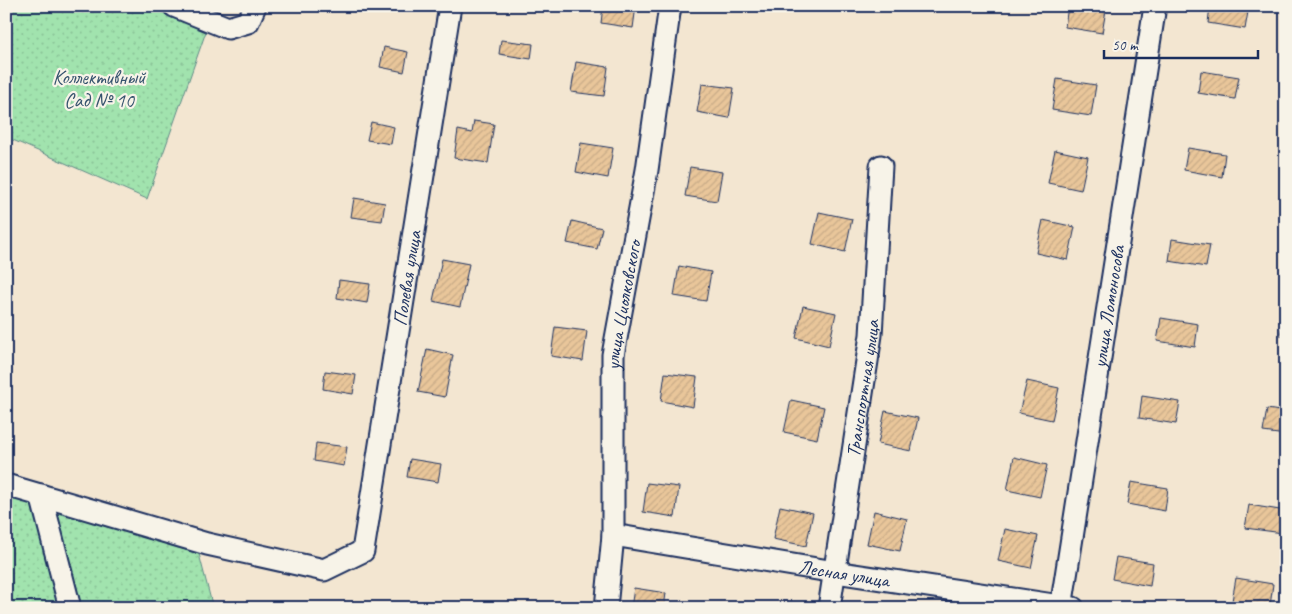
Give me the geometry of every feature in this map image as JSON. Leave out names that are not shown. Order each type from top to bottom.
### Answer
[{"type":"street","points":[[174,6],[228,28],[248,22],[255,6]]},
{"type":"street","name":"Полевая улица","points":[[41,496],[206,544],[324,570],[363,551],[450,6]]},
{"type":"street","name":"улица Циолковского","points":[[606,608],[614,535],[613,355],[647,170],[670,6]]},
{"type":"street","name":"улица Ломоносова","points":[[1065,607],[1155,6]]},
{"type":"street","name":"Транспортная улица","points":[[829,608],[871,335],[882,166]]},
{"type":"street","points":[[6,485],[41,496],[70,608]]},
{"type":"street","name":"Лесная улица","points":[[614,535],[835,572],[1065,607]]},
{"type":"green space","name":"Коллективный Сад № 10","points":[[6,6],[215,6],[147,199],[6,137]]},
{"type":"green space","points":[[6,496],[199,554],[213,608],[6,608]]},
{"type":"building","points":[[603,6],[636,6],[633,28],[601,23]]},
{"type":"building","points":[[1068,6],[1106,10],[1102,33],[1065,27]]},
{"type":"building","points":[[1210,6],[1249,6],[1245,29],[1208,23]]},
{"type":"building","points":[[501,40],[533,44],[531,59],[499,54]]},
{"type":"building","points":[[384,47],[408,52],[404,72],[380,67]]},
{"type":"building","points":[[576,62],[608,67],[604,96],[571,92]]},
{"type":"building","points":[[1201,71],[1239,77],[1235,99],[1198,93]]},
{"type":"building","points":[[1057,79],[1096,85],[1091,116],[1052,110]]},
{"type":"building","points":[[702,84],[734,88],[729,118],[697,112]]},
{"type":"building","points":[[474,121],[494,124],[488,163],[454,158],[458,130],[472,133]]},
{"type":"building","points":[[371,122],[394,127],[391,144],[367,140]]},
{"type":"building","points":[[581,143],[613,148],[608,178],[576,172]]},
{"type":"building","points":[[1188,148],[1225,154],[1222,177],[1184,170]]},
{"type":"building","points":[[1055,150],[1088,157],[1081,190],[1048,183]]},
{"type":"building","points":[[690,167],[722,172],[717,201],[685,196]]},
{"type":"building","points":[[354,198],[385,203],[382,221],[351,217]]},
{"type":"building","points":[[819,212],[852,219],[845,252],[812,244]]},
{"type":"building","points":[[1043,220],[1075,227],[1068,260],[1036,253]]},
{"type":"building","points":[[572,221],[602,228],[597,249],[567,243]]},
{"type":"building","points":[[1172,239],[1210,245],[1206,267],[1169,261]]},
{"type":"building","points":[[442,259],[469,264],[460,307],[433,301]]},
{"type":"building","points":[[679,266],[711,272],[706,301],[674,296]]},
{"type":"building","points":[[339,280],[370,284],[367,303],[337,298]]},
{"type":"building","points":[[1286,303],[1286,336],[1280,335]]},
{"type":"building","points":[[803,306],[836,313],[829,346],[796,338]]},
{"type":"building","points":[[1161,318],[1198,324],[1195,347],[1157,341]]},
{"type":"building","points":[[555,327],[587,331],[583,361],[551,356]]},
{"type":"building","points":[[427,349],[453,355],[445,397],[418,392]]},
{"type":"building","points":[[325,371],[356,375],[353,394],[323,389]]},
{"type":"building","points":[[665,373],[697,377],[693,407],[661,401]]},
{"type":"building","points":[[1027,381],[1059,388],[1052,420],[1019,413]]},
{"type":"building","points":[[1142,396],[1180,402],[1176,424],[1139,418]]},
{"type":"building","points":[[791,400],[824,407],[817,439],[784,432]]},
{"type":"building","points":[[1267,409],[1286,412],[1286,435],[1263,432]]},
{"type":"building","points":[[885,411],[918,418],[911,451],[878,444]]},
{"type":"building","points":[[316,443],[347,447],[344,466],[314,461]]},
{"type":"building","points":[[1014,457],[1047,465],[1040,497],[1007,490]]},
{"type":"building","points":[[410,459],[441,464],[438,482],[407,477]]},
{"type":"building","points":[[1131,482],[1168,488],[1165,511],[1127,504]]},
{"type":"building","points":[[647,483],[679,487],[675,517],[643,512]]},
{"type":"building","points":[[1249,505],[1286,511],[1283,533],[1245,528]]},
{"type":"building","points":[[780,506],[813,513],[806,546],[773,539]]},
{"type":"building","points":[[874,511],[907,519],[900,551],[867,544]]},
{"type":"building","points":[[1005,529],[1038,536],[1031,568],[998,561]]},
{"type":"building","points":[[1116,557],[1153,563],[1150,586],[1112,579]]},
{"type":"building","points":[[1236,578],[1273,584],[1270,606],[1232,601]]},
{"type":"building","points":[[634,588],[666,593],[664,608],[631,608]]}]
